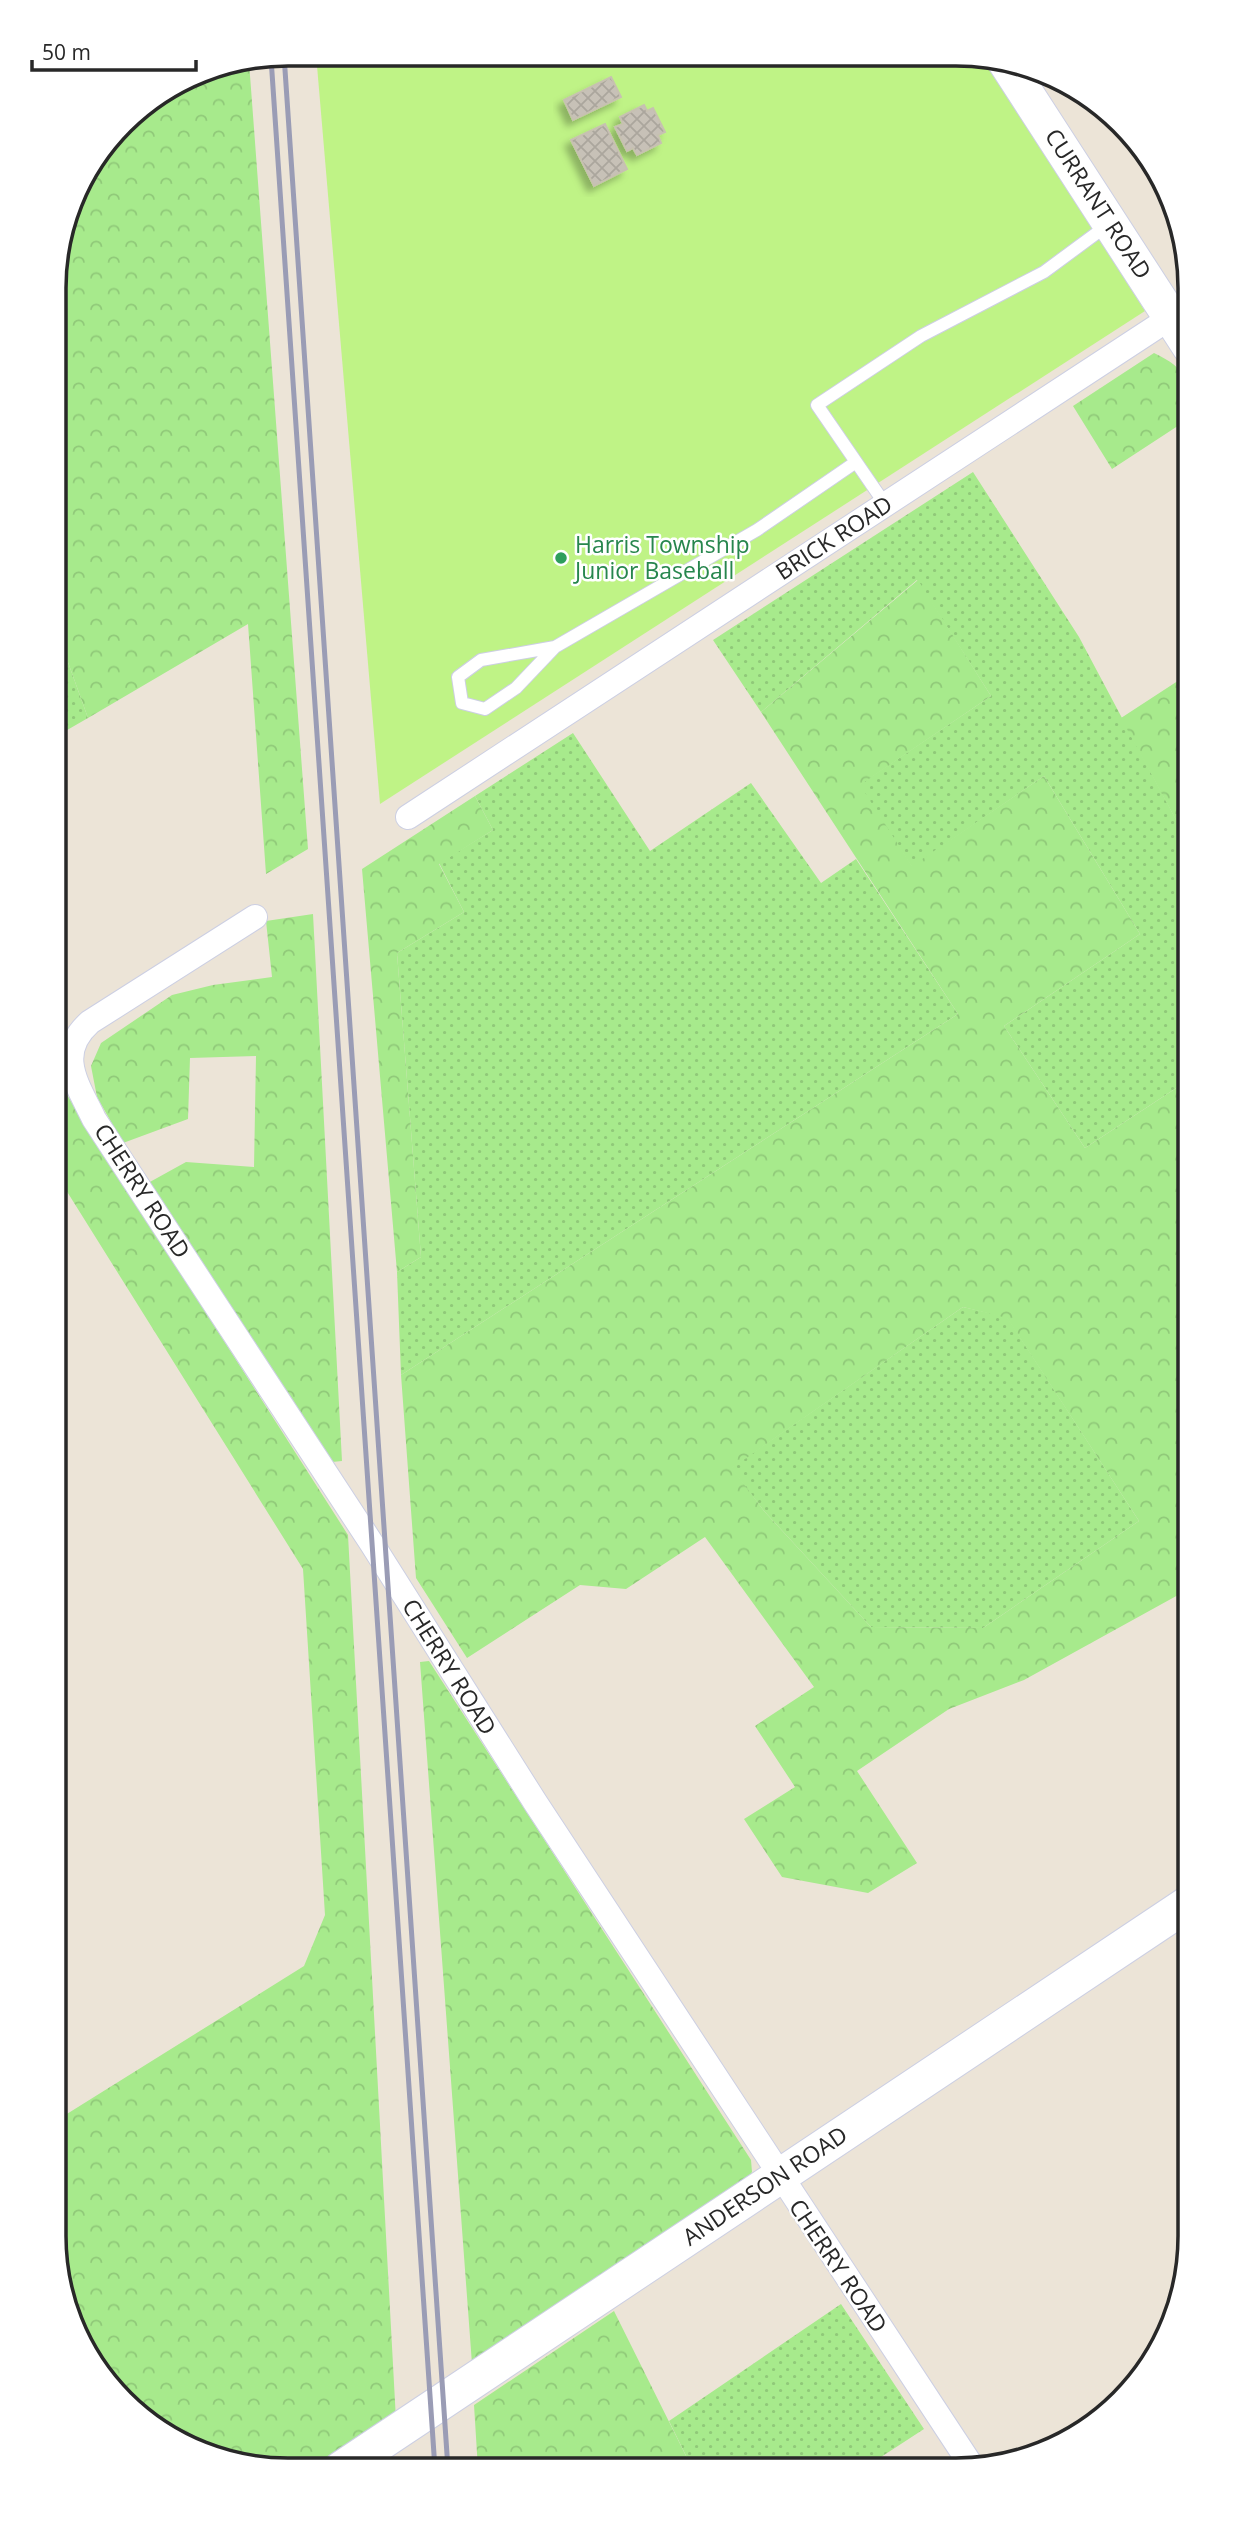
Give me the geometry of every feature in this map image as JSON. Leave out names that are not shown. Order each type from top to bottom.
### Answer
[{"type":"street","name":"CURRANT ROAD","points":[[1014,75],[1110,223],[1178,308]]},
{"type":"street","name":"BRICK ROAD","points":[[408,817],[1178,312]]},
{"type":"street","name":"CHERRY ROAD","points":[[255,917],[90,1022],[76,1038],[71,1054],[72,1072],[94,1119],[372,1544],[507,1759],[779,2177],[965,2458]]},
{"type":"street","name":"ANDERSON ROAD","points":[[358,2458],[1177,1911]]},
{"type":"lane","points":[[885,504],[817,405],[922,336],[1044,271],[1110,223]]},
{"type":"lane","points":[[555,647],[481,660],[458,677],[462,704],[485,709],[516,688],[555,647],[757,530],[856,462]]},
{"type":"green space","name":"Harris Township Junior Baseball","points":[[317,66],[955,66],[992,70],[1145,311],[380,804]]},
{"type":"green space","points":[[250,70],[308,849],[266,874],[248,624],[88,718],[67,659],[67,274],[74,231],[83,204],[104,165],[142,122],[165,104],[204,83]]},
{"type":"green space","points":[[1154,353],[1178,369],[1178,426],[1112,469],[1073,406]]},
{"type":"green space","points":[[973,472],[1079,637],[1178,823],[1178,1087],[1085,1148],[1004,1026],[1140,934],[1044,776],[912,867],[859,785],[991,696],[917,580],[761,712],[713,640]]},
{"type":"green space","points":[[918,580],[991,696],[860,785],[912,866],[1044,776],[1140,934],[1004,1026],[1085,1148],[1178,1087],[1177,1595],[1024,1680],[949,1709],[857,1771],[917,1863],[868,1893],[782,1877],[744,1819],[795,1787],[755,1726],[814,1687],[705,1537],[626,1589],[580,1585],[467,1658],[416,1578],[401,1375],[958,1014],[761,712]],"holes":[[[963,1307],[1007,1318],[1139,1521],[983,1628],[871,1627],[764,1511],[732,1468]]]},
{"type":"green space","points":[[67,659],[88,718],[67,730]]},
{"type":"green space","points":[[1178,681],[1178,823],[1121,718]]},
{"type":"green space","points":[[573,733],[650,851],[751,783],[821,883],[856,859],[958,1014],[401,1375],[397,1272],[421,1257],[397,953],[464,912],[439,863],[493,830],[475,796]]},
{"type":"green space","points":[[475,796],[493,830],[439,864],[464,912],[397,953],[421,1257],[397,1272],[362,869]]},
{"type":"green space","points":[[313,914],[342,1461],[332,1462],[148,1183],[186,1162],[254,1167],[256,1056],[190,1058],[188,1119],[123,1143],[97,1097],[91,1066],[101,1043],[172,995],[213,985],[272,977],[266,921]]},
{"type":"green space","points":[[67,1094],[348,1535],[396,2420],[338,2458],[260,2457],[231,2451],[190,2436],[142,2403],[104,2360],[89,2335],[74,2294],[66,2236],[66,2114],[304,1966],[325,1915],[303,1569],[67,1191]]},
{"type":"green space","points":[[963,1307],[1007,1317],[1139,1521],[983,1628],[871,1627],[764,1511],[731,1468]]},
{"type":"green space","points":[[429,1661],[751,2160],[752,2172],[739,2191],[472,2364],[420,1662]]},
{"type":"green space","points":[[841,2304],[924,2429],[879,2458],[687,2458],[669,2421]]},
{"type":"green space","points":[[614,2311],[687,2458],[477,2458],[474,2405]]},
{"type":"building","points":[[611,77],[621,97],[573,120],[564,100]]},
{"type":"building","points":[[644,105],[647,111],[653,108],[665,132],[658,135],[661,143],[637,155],[633,148],[627,151],[615,127],[623,124],[620,117]]},
{"type":"building","points":[[605,124],[627,169],[594,186],[571,140]]},
{"type":"railway","points":[[285,66],[447,2458]]},
{"type":"railway","points":[[272,67],[434,2458]]},
{"type":"place","name":"Harris Township Junior Baseball","points":[[561,558]]}]
